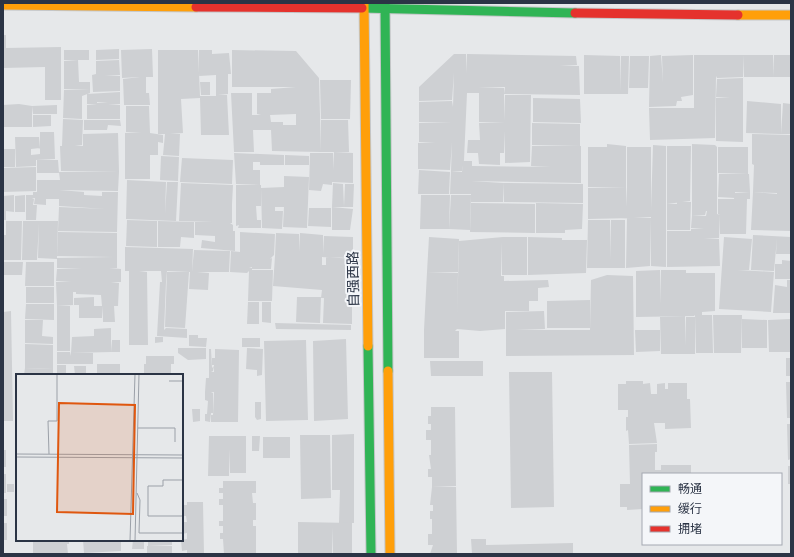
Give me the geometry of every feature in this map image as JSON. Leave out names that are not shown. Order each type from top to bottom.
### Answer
[{"type":"main road","points":[[3,5],[385,6],[635,14],[791,15]]},
{"type":"main road","name":"自强西路","points":[[364,6],[371,554]]},
{"type":"main road","points":[[385,6],[386,266],[390,554]]},
{"type":"building","points":[[3,35],[6,35],[6,48],[61,47],[61,100],[45,100],[45,67],[3,68]]},
{"type":"building","points":[[119,49],[119,59],[96,60],[96,50]]},
{"type":"building","points":[[152,49],[153,77],[146,77],[146,93],[149,93],[150,105],[124,105],[123,79],[140,77],[122,78],[121,50]]},
{"type":"building","points":[[64,50],[89,50],[89,60],[64,60]]},
{"type":"building","points":[[158,50],[198,50],[199,73],[199,50],[212,50],[212,54],[229,53],[231,74],[228,74],[228,94],[218,95],[227,95],[229,135],[201,135],[200,98],[181,99],[183,133],[170,134],[180,134],[179,156],[163,155],[165,134],[158,134]],"holes":[[[216,75],[216,96],[200,96],[199,76]]]},
{"type":"building","points":[[232,50],[296,51],[319,78],[321,152],[272,151],[271,130],[253,130],[254,152],[234,152],[231,93],[252,93],[252,115],[261,115],[257,114],[257,93],[271,93],[271,89],[296,87],[232,87]],"holes":[[[296,114],[296,125],[283,125],[283,122],[271,122],[270,115]]]},
{"type":"building","points":[[454,54],[466,54],[466,73],[467,54],[576,56],[577,65],[560,66],[579,66],[580,95],[504,94],[504,121],[505,95],[531,95],[530,162],[505,163],[505,131],[504,153],[500,153],[500,165],[479,164],[478,153],[467,153],[468,140],[480,140],[479,123],[505,123],[479,122],[479,93],[467,93],[464,160],[462,171],[451,171],[452,142],[450,170],[418,169],[418,143],[435,143],[419,142],[419,123],[452,123],[419,122],[419,102],[452,101],[453,107],[454,73],[452,100],[419,101],[419,87]],"holes":[[[478,87],[505,87],[504,94],[504,88]]]},
{"type":"building","points":[[584,55],[620,56],[620,92],[621,56],[629,56],[628,94],[584,94]]},
{"type":"building","points":[[661,55],[663,83],[662,56],[693,55],[693,95],[681,97],[682,101],[677,101],[676,106],[649,107],[650,56]]},
{"type":"building","points":[[694,55],[744,55],[743,77],[717,78],[716,76],[715,138],[650,140],[649,108],[694,108]]},
{"type":"building","points":[[744,55],[773,55],[773,77],[744,77]]},
{"type":"building","points":[[774,55],[791,55],[791,77],[773,77]]},
{"type":"building","points":[[630,56],[649,56],[648,88],[629,88]]},
{"type":"building","points":[[78,60],[79,82],[90,82],[90,90],[64,89],[64,61]]},
{"type":"building","points":[[119,60],[120,75],[105,76],[120,76],[120,91],[93,92],[92,75],[96,74],[96,61]]},
{"type":"building","points":[[743,78],[743,142],[716,141],[716,98],[730,97],[716,97],[717,79]]},
{"type":"building","points":[[320,80],[351,80],[350,119],[321,119]]},
{"type":"building","points":[[200,82],[210,82],[210,95],[201,95]]},
{"type":"building","points":[[64,90],[90,90],[90,93],[82,96],[82,119],[63,118]]},
{"type":"building","points":[[120,92],[120,104],[108,104],[120,105],[120,119],[87,119],[87,105],[97,104],[87,104],[87,94]]},
{"type":"building","points":[[533,98],[580,99],[581,123],[533,122]]},
{"type":"building","points":[[747,101],[781,104],[781,134],[746,133]]},
{"type":"building","points":[[783,103],[791,104],[791,134],[781,134]]},
{"type":"building","points":[[19,104],[32,106],[32,127],[3,127],[3,105]]},
{"type":"building","points":[[57,105],[57,114],[33,114],[32,106]]},
{"type":"building","points":[[126,106],[149,106],[150,133],[163,135],[163,143],[158,142],[158,155],[150,155],[150,179],[125,179],[125,133],[141,132],[126,132]]},
{"type":"building","points":[[33,115],[51,115],[51,126],[33,127]]},
{"type":"building","points":[[63,119],[83,120],[82,145],[75,146],[83,146],[83,134],[118,133],[119,172],[61,171],[60,146],[62,146]]},
{"type":"building","points":[[84,120],[120,120],[121,126],[108,125],[107,130],[84,130]]},
{"type":"building","points":[[321,120],[348,120],[349,152],[321,152]]},
{"type":"building","points":[[532,123],[580,124],[580,146],[532,145]]},
{"type":"building","points":[[40,132],[54,132],[55,159],[36,160],[36,166],[16,167],[15,137],[39,137],[40,148]],"holes":[[[40,148],[40,154],[31,155],[31,149]]]},
{"type":"building","points":[[752,134],[791,135],[791,231],[751,230],[754,165],[752,164]],"holes":[[[753,192],[777,193],[777,194]]]},
{"type":"building","points":[[607,144],[626,146],[626,187],[588,187],[588,147],[607,147]]},
{"type":"building","points":[[692,144],[715,145],[717,147],[717,211],[706,211],[705,215],[692,216]]},
{"type":"building","points":[[653,145],[666,146],[666,210],[651,210]]},
{"type":"building","points":[[532,146],[581,146],[581,183],[471,181],[503,183],[503,202],[471,202],[471,194],[450,194],[451,171],[462,172],[463,161],[472,161],[472,166],[551,167],[531,166]]},
{"type":"building","points":[[667,146],[691,146],[690,201],[667,204]]},
{"type":"building","points":[[627,147],[651,147],[651,217],[634,218],[651,218],[650,266],[626,268],[627,218],[588,219],[588,188],[626,187],[627,207]]},
{"type":"building","points":[[718,147],[748,147],[748,174],[718,173]]},
{"type":"building","points":[[3,149],[15,149],[15,167],[3,167]]},
{"type":"building","points":[[334,152],[353,153],[353,183],[332,182],[332,185],[323,184],[321,191],[309,190],[310,153],[333,153],[333,170]]},
{"type":"building","points":[[234,153],[284,155],[284,165],[260,165],[260,162],[253,162],[253,170],[260,170],[260,185],[236,184]]},
{"type":"building","points":[[285,155],[309,156],[309,165],[285,165]]},
{"type":"building","points":[[161,156],[179,157],[178,181],[160,180]]},
{"type":"building","points":[[182,158],[233,160],[232,184],[180,182]]},
{"type":"building","points":[[37,160],[58,160],[59,173],[37,173]]},
{"type":"building","points":[[36,167],[36,191],[3,192],[3,168]]},
{"type":"building","points":[[419,170],[450,172],[449,194],[418,194]]},
{"type":"building","points":[[59,172],[119,172],[118,191],[59,190],[84,192],[84,195],[102,196],[102,192],[118,192],[117,232],[58,231],[59,207],[106,209],[59,206],[59,199],[46,199],[46,205],[34,204],[35,198],[32,198],[34,199],[33,205],[37,205],[36,220],[26,220],[26,195],[33,195],[33,192],[37,192],[37,180],[60,180]]},
{"type":"building","points":[[719,174],[749,174],[750,192],[735,192],[735,198],[718,197]]},
{"type":"building","points":[[284,176],[309,177],[307,228],[283,227],[284,207],[275,207],[275,211],[283,211],[282,229],[262,228],[261,188],[284,187]]},
{"type":"building","points":[[127,180],[166,182],[165,214],[167,182],[178,182],[176,221],[126,219]]},
{"type":"building","points":[[181,183],[233,185],[232,223],[230,223],[233,225],[233,231],[235,231],[235,251],[201,248],[202,240],[215,242],[215,236],[195,235],[195,222],[213,222],[179,221]]},
{"type":"building","points":[[333,183],[343,184],[344,207],[332,207]]},
{"type":"building","points":[[503,183],[583,184],[583,203],[504,202]]},
{"type":"building","points":[[345,184],[354,184],[353,207],[344,207]]},
{"type":"building","points":[[236,185],[261,185],[261,206],[256,206],[257,220],[261,220],[261,228],[238,228],[239,225],[236,226]]},
{"type":"building","points":[[750,192],[750,199],[747,199],[746,234],[720,234],[718,199],[734,199],[735,193]]},
{"type":"building","points":[[14,195],[14,212],[6,211],[6,220],[3,220],[3,196]]},
{"type":"building","points":[[25,195],[25,212],[15,212],[15,196]]},
{"type":"building","points":[[421,195],[450,195],[449,229],[420,229]]},
{"type":"building","points":[[451,195],[471,195],[470,230],[449,229]]},
{"type":"building","points":[[677,202],[691,202],[690,230],[667,230],[667,204],[677,204]]},
{"type":"building","points":[[471,203],[535,204],[535,233],[470,232]]},
{"type":"building","points":[[536,203],[583,204],[582,229],[565,230],[565,233],[536,233]]},
{"type":"building","points":[[332,207],[353,209],[350,230],[332,230]]},
{"type":"building","points":[[309,208],[331,208],[331,227],[308,226]]},
{"type":"building","points":[[651,210],[666,210],[666,267],[651,266]]},
{"type":"building","points":[[707,211],[717,211],[717,214],[720,215],[719,238],[704,238],[719,239],[720,266],[667,267],[667,231],[691,231],[691,229],[704,229],[691,228],[692,216],[706,216]]},
{"type":"building","points":[[127,220],[157,221],[157,247],[126,246]]},
{"type":"building","points":[[588,220],[610,220],[610,260],[611,220],[625,220],[625,268],[587,268]]},
{"type":"building","points":[[6,221],[22,221],[21,260],[3,260],[3,235],[6,235]]},
{"type":"building","points":[[23,221],[58,221],[57,259],[38,258],[39,223],[37,260],[22,260]]},
{"type":"building","points":[[158,221],[194,222],[194,238],[181,237],[180,247],[158,247]]},
{"type":"building","points":[[58,232],[117,233],[117,268],[109,268],[121,269],[121,282],[111,282],[119,283],[118,306],[114,306],[115,322],[103,322],[101,295],[76,294],[76,292],[73,292],[73,305],[57,306],[56,282],[71,282],[56,281],[57,269],[82,269],[57,268],[57,258],[113,257],[57,256]]},
{"type":"building","points":[[240,232],[275,234],[274,255],[270,259],[272,258],[271,269],[252,269],[273,270],[272,301],[248,301],[249,271],[247,273],[230,272],[231,251],[240,252]]},
{"type":"building","points":[[276,233],[299,234],[299,252],[300,233],[323,235],[323,254],[324,236],[353,237],[353,258],[329,257],[353,259],[354,299],[352,299],[352,324],[323,323],[324,298],[321,298],[322,290],[273,286]],"holes":[[[322,257],[326,257],[326,265],[322,265]]]},
{"type":"building","points":[[753,235],[791,237],[791,254],[776,254],[777,238],[774,271],[751,270]]},
{"type":"building","points":[[429,237],[459,239],[458,272],[427,272]]},
{"type":"building","points":[[503,237],[527,237],[527,275],[502,275],[502,242],[501,276],[504,276],[504,281],[548,280],[549,287],[538,288],[538,301],[529,301],[529,311],[505,311],[505,329],[480,331],[457,329],[455,331],[459,331],[459,358],[424,358],[427,272],[458,273],[457,319],[459,241]]},
{"type":"building","points":[[528,237],[562,238],[562,240],[587,240],[586,273],[528,275]]},
{"type":"building","points":[[724,237],[752,239],[749,270],[738,270],[774,272],[771,312],[719,309]]},
{"type":"building","points":[[125,247],[193,249],[192,272],[194,250],[230,251],[229,272],[197,272],[209,273],[208,290],[189,289],[190,272],[167,271],[166,282],[162,282],[161,271],[139,271],[147,272],[148,345],[129,345],[129,271],[125,271]]},
{"type":"building","points":[[782,260],[791,261],[791,279],[775,279],[775,264],[782,264]]},
{"type":"building","points":[[3,262],[23,262],[22,275],[3,275]]},
{"type":"building","points":[[26,262],[54,262],[54,286],[25,286]]},
{"type":"building","points":[[660,270],[660,304],[661,270],[686,270],[686,273],[715,273],[715,311],[702,312],[702,315],[694,316],[636,317],[636,271]]},
{"type":"building","points":[[167,272],[189,272],[185,328],[165,327]]},
{"type":"building","points":[[607,275],[633,276],[634,355],[506,356],[506,312],[544,311],[545,329],[515,330],[590,330],[591,280]]},
{"type":"building","points":[[787,280],[791,280],[791,313],[773,313],[775,285],[787,287]]},
{"type":"building","points":[[160,282],[166,282],[164,330],[166,328],[187,329],[187,338],[157,336]]},
{"type":"building","points":[[26,287],[54,287],[54,303],[26,303]]},
{"type":"building","points":[[94,297],[94,306],[103,306],[102,318],[79,318],[79,305],[74,305],[74,298]]},
{"type":"building","points":[[297,297],[321,297],[320,323],[296,322]]},
{"type":"building","points":[[590,300],[590,328],[547,328],[547,301]]},
{"type":"building","points":[[248,302],[259,302],[259,324],[247,324]]},
{"type":"building","points":[[262,302],[271,302],[271,323],[262,322]]},
{"type":"building","points":[[26,304],[54,304],[54,320],[25,319]]},
{"type":"building","points":[[57,306],[70,306],[70,351],[57,351]]},
{"type":"building","points":[[11,311],[13,421],[3,421],[3,312]]},
{"type":"building","points":[[695,315],[712,315],[713,353],[696,353]]},
{"type":"building","points":[[713,315],[742,315],[741,353],[714,353]]},
{"type":"building","points":[[685,316],[685,346],[686,317],[695,317],[695,354],[661,354],[660,317]]},
{"type":"building","points":[[742,319],[767,320],[767,348],[742,348]]},
{"type":"building","points":[[791,319],[791,352],[769,352],[768,320]]},
{"type":"building","points":[[25,320],[43,320],[42,336],[53,337],[53,344],[25,343]]},
{"type":"building","points":[[275,323],[351,325],[351,330],[276,329]]},
{"type":"building","points":[[111,328],[111,352],[71,353],[72,337],[94,336],[94,329]]},
{"type":"building","points":[[635,330],[660,330],[660,351],[636,352]]},
{"type":"building","points":[[189,335],[198,335],[198,338],[207,338],[206,347],[189,346]]},
{"type":"building","points":[[155,337],[163,337],[163,342],[155,343]]},
{"type":"building","points":[[242,338],[260,338],[260,347],[242,347]]},
{"type":"building","points":[[346,339],[348,419],[314,421],[313,341]]},
{"type":"building","points":[[112,340],[120,340],[120,352],[111,352]]},
{"type":"building","points":[[306,340],[308,420],[266,421],[264,341]]},
{"type":"building","points":[[25,344],[53,345],[53,369],[25,368]]},
{"type":"building","points":[[178,348],[206,348],[206,359],[188,360],[178,353]]},
{"type":"building","points":[[247,348],[263,349],[262,375],[257,376],[257,370],[246,369]]},
{"type":"building","points":[[209,349],[211,349],[212,368],[214,366],[212,365],[212,358],[215,358],[215,349],[239,350],[238,422],[211,422],[211,415],[213,415],[214,392],[211,392],[213,393],[213,413],[211,413],[210,422],[205,421],[208,401],[205,400],[205,392],[206,378],[209,378]]},
{"type":"building","points":[[57,352],[70,352],[71,356],[71,353],[93,353],[93,364],[57,364]]},
{"type":"building","points":[[146,356],[174,356],[174,364],[171,364],[171,374],[144,374],[144,364],[146,364]]},
{"type":"building","points":[[786,358],[791,358],[791,376],[786,376]]},
{"type":"building","points":[[430,361],[483,361],[483,376],[431,376]]},
{"type":"building","points":[[97,364],[120,364],[120,374],[97,374]]},
{"type":"building","points":[[57,365],[66,365],[66,374],[57,374]]},
{"type":"building","points":[[74,366],[86,366],[86,374],[75,374]]},
{"type":"building","points":[[25,368],[53,369],[53,374],[24,374]]},
{"type":"building","points":[[509,372],[552,372],[554,507],[511,508]]},
{"type":"building","points":[[626,381],[643,381],[643,384],[650,383],[651,394],[657,394],[657,384],[665,383],[665,389],[668,389],[668,383],[687,383],[687,399],[690,399],[691,428],[665,429],[665,423],[654,423],[657,443],[629,444],[628,430],[626,431],[626,417],[628,417],[628,410],[618,410],[618,384],[626,384]]},
{"type":"building","points":[[786,382],[791,382],[791,418],[787,418]]},
{"type":"building","points":[[255,402],[261,402],[261,419],[257,420],[255,417]]},
{"type":"building","points":[[431,407],[455,407],[456,486],[432,487],[432,477],[428,477],[428,469],[431,469],[429,455],[431,455],[431,440],[426,440],[426,430],[431,430],[431,424],[428,424],[428,416],[431,416]]},
{"type":"building","points":[[192,409],[200,409],[200,421],[193,422]]},
{"type":"building","points":[[787,424],[791,424],[791,459],[788,460]]},
{"type":"building","points":[[354,434],[354,523],[339,523],[340,490],[332,490],[332,435]]},
{"type":"building","points":[[300,435],[330,435],[331,498],[301,499]]},
{"type":"building","points":[[209,436],[246,436],[246,473],[230,473],[229,449],[229,476],[208,476]]},
{"type":"building","points":[[252,436],[260,436],[259,451],[252,451]]},
{"type":"building","points":[[263,437],[290,437],[290,458],[263,458]]},
{"type":"building","points":[[657,444],[657,452],[655,452],[655,470],[661,470],[661,465],[691,465],[691,473],[642,473],[642,509],[627,510],[627,507],[620,507],[620,484],[630,484],[629,445]]},
{"type":"building","points":[[3,450],[6,450],[6,467],[3,467]]},
{"type":"building","points":[[788,466],[791,466],[791,484],[788,484]]},
{"type":"building","points":[[3,474],[6,474],[6,493],[3,493]]},
{"type":"building","points":[[223,481],[256,481],[256,493],[252,493],[253,503],[256,503],[256,520],[253,520],[253,526],[256,526],[256,554],[224,554],[223,539],[220,539],[220,533],[223,533],[223,526],[219,526],[219,521],[223,521],[223,505],[219,505],[219,499],[223,499],[223,493],[219,493],[219,488],[223,488]]},
{"type":"building","points":[[7,484],[14,484],[14,492],[7,492]]},
{"type":"building","points":[[432,487],[456,487],[457,554],[430,554],[433,545],[428,545],[428,534],[432,534],[432,519],[430,519],[430,511],[433,511],[433,505],[430,505]]},
{"type":"building","points":[[3,499],[7,499],[7,516],[3,516]]},
{"type":"building","points":[[187,502],[203,502],[204,554],[187,554],[187,550],[182,551],[181,541],[187,539],[187,533],[183,534],[183,522],[187,522],[186,516],[183,516],[183,505],[187,505]]},
{"type":"building","points":[[298,522],[352,523],[352,554],[333,554],[332,527],[332,554],[298,554]]},
{"type":"building","points":[[3,523],[7,523],[7,540],[3,540]]},
{"type":"building","points":[[471,539],[486,539],[486,545],[573,543],[573,553],[472,554]]},
{"type":"building","points":[[69,541],[69,544],[67,544],[68,554],[33,554],[33,542]]},
{"type":"building","points":[[83,541],[121,541],[121,551],[84,553]]},
{"type":"building","points":[[133,541],[144,541],[144,549],[132,549]]},
{"type":"building","points":[[148,541],[172,541],[172,545],[148,546]]},
{"type":"building","points":[[147,546],[172,546],[172,554],[147,554]]},
{"type":"traffic: fast","points":[[385,3],[388,371]]},
{"type":"traffic: fast","points":[[362,8],[575,13]]},
{"type":"traffic: fast","points":[[368,346],[371,554]]},
{"type":"traffic: slow","points":[[364,3],[368,346]]},
{"type":"traffic: slow","points":[[3,5],[196,7]]},
{"type":"traffic: slow","points":[[738,15],[791,15]]},
{"type":"traffic: slow","points":[[388,371],[390,554]]},
{"type":"traffic: jam","points":[[196,7],[362,8]]},
{"type":"traffic: jam","points":[[575,13],[738,15]]}]
